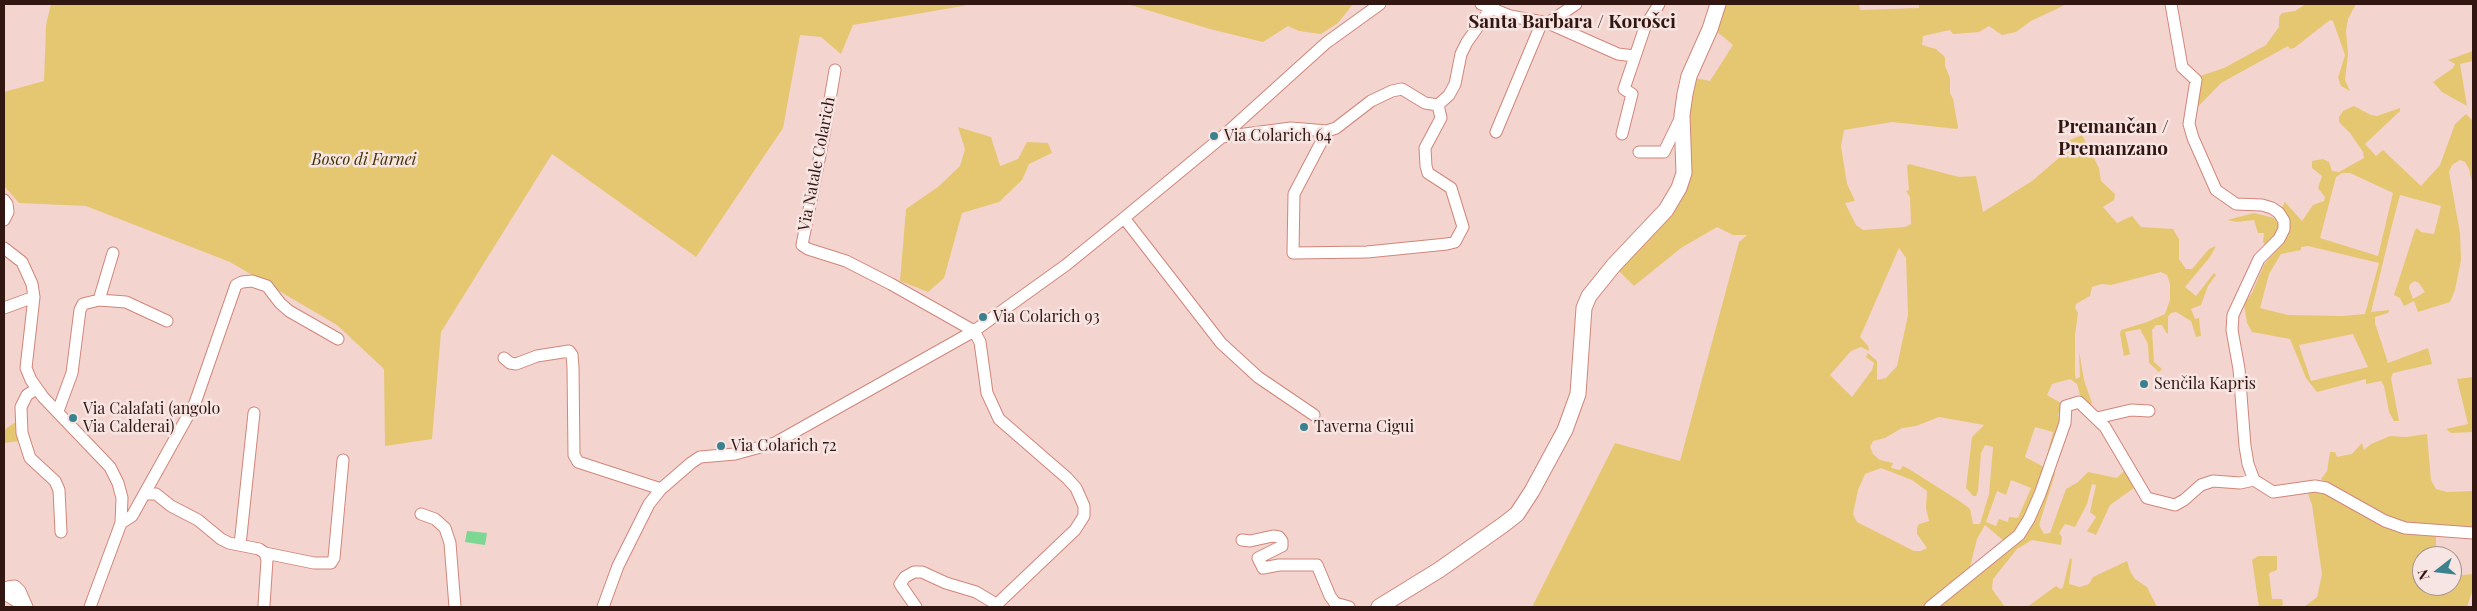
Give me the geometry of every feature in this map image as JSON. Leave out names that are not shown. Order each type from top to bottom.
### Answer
[{"type":"street","points":[[603,607],[618,566],[649,504],[661,489],[700,457],[735,454],[775,443],[974,331],[1066,265],[1208,148],[1326,43],[1380,4]]},
{"type":"street","points":[[1496,132],[1545,23],[1576,4]]},
{"type":"street","points":[[1622,134],[1632,94],[1624,89],[1645,27],[1659,4]]},
{"type":"street","points":[[1379,607],[1472,548],[1516,514],[1524,504],[1552,454],[1574,407],[1580,379],[1584,308],[1589,296],[1614,265],[1666,210],[1679,188],[1684,173],[1682,115],[1684,80],[1710,29],[1718,4]]},
{"type":"street","points":[[2171,4],[2182,67],[2196,80],[2189,124],[2216,190],[2236,204],[2262,205],[2272,208],[2279,213],[2284,221],[2284,229],[2279,239],[2259,259],[2233,315],[2232,330],[2239,369],[2245,446],[2248,464],[2254,480],[2273,492],[2315,486],[2326,488],[2386,521],[2405,528],[2421,531],[2473,533]]},
{"type":"street","points":[[1438,105],[1449,95],[1454,84],[1461,54],[1489,6],[1510,16],[1545,23],[1618,54],[1634,56]]},
{"type":"street","name":"Via Natale Colarich","points":[[835,70],[802,245],[808,249],[846,261],[974,331]]},
{"type":"street","points":[[1222,136],[1291,128],[1327,131],[1336,128],[1371,101],[1392,91],[1402,89],[1425,103],[1438,105]]},
{"type":"street","points":[[1327,131],[1294,194],[1293,253],[1367,252],[1455,242],[1463,227],[1451,188],[1428,174],[1424,148],[1441,118],[1438,105]]},
{"type":"street","points":[[1639,152],[1664,152],[1682,115]]},
{"type":"street","points":[[4,200],[8,204],[8,212],[4,220]]},
{"type":"street","points":[[1124,218],[1226,349],[1258,377],[1314,415]]},
{"type":"street","points":[[4,248],[13,254],[25,268],[32,284],[34,297],[26,368],[36,389],[110,467],[118,483],[122,498],[121,523],[90,607]]},
{"type":"street","points":[[99,300],[113,253]]},
{"type":"street","points":[[121,523],[132,516],[146,494],[156,470],[170,450],[195,403],[236,285],[252,281],[267,286],[280,304],[289,311],[338,340]]},
{"type":"street","points":[[4,308],[34,297]]},
{"type":"street","points":[[58,411],[72,373],[80,310],[83,304],[88,301],[99,300],[126,302],[167,320]]},
{"type":"street","points":[[916,607],[900,584],[905,577],[914,572],[922,572],[946,583],[976,592],[995,606],[1022,583],[1075,530],[1084,516],[1084,506],[1076,488],[999,419],[987,392],[980,342],[974,331]]},
{"type":"street","points":[[504,358],[510,363],[516,364],[537,356],[568,350],[572,355],[573,361],[574,455],[578,462],[661,489]]},
{"type":"street","points":[[36,389],[27,396],[21,406],[22,433],[30,458],[55,481],[59,490],[61,532]]},
{"type":"street","points":[[1930,607],[2019,535],[2029,519],[2040,494],[2065,423],[2066,406],[2079,402],[2097,418],[2120,450],[2147,498],[2175,505],[2184,500],[2201,484],[2213,481],[2240,483],[2254,480]]},
{"type":"street","points":[[2097,418],[2131,410],[2149,411]]},
{"type":"street","points":[[240,545],[254,413]]},
{"type":"street","points":[[146,494],[156,494],[171,506],[198,520],[221,539],[259,548],[265,553],[314,563],[331,563],[334,558],[343,460]]},
{"type":"street","points":[[421,514],[435,520],[445,528],[450,543],[454,607]]},
{"type":"street","points":[[1242,540],[1250,541],[1273,536],[1279,537],[1282,541],[1282,546],[1258,558],[1263,568],[1279,564],[1317,565],[1330,596],[1335,603],[1349,607]]},
{"type":"street","points":[[264,605],[265,553]]},
{"type":"green space","name":"Bosco di Farnei","points":[[51,4],[974,4],[853,25],[841,54],[821,37],[800,35],[783,128],[696,257],[552,154],[441,332],[432,439],[385,446],[384,369],[337,325],[230,262],[86,206],[19,203],[4,186],[4,92],[44,81],[46,25]]},
{"type":"green space","points":[[1127,4],[1353,4],[1338,23],[1321,34],[1299,31],[1288,26],[1263,42],[1210,29]]},
{"type":"green space","points":[[1721,4],[1859,4],[1860,10],[1919,8],[1919,4],[2067,4],[2031,21],[2016,32],[2002,35],[1989,26],[1979,32],[1953,34],[1950,30],[1923,36],[1922,45],[1936,49],[1945,57],[1945,66],[1950,78],[1950,93],[1953,99],[1958,127],[1957,129],[1892,122],[1844,130],[1841,146],[1847,184],[1855,201],[1845,203],[1856,225],[1863,230],[1905,227],[1911,224],[1910,197],[1906,191],[1909,190],[1907,166],[1909,164],[1959,177],[1976,176],[1983,212],[2032,181],[2060,157],[2070,140],[2082,135],[2099,168],[2101,181],[2115,194],[2114,200],[2103,207],[2117,223],[2132,216],[2141,227],[2173,229],[2179,239],[2179,259],[2186,269],[2192,269],[2209,249],[2216,246],[2210,257],[2185,287],[2196,296],[2214,273],[2216,275],[2208,286],[2201,305],[2191,309],[2195,319],[2199,318],[2201,336],[2196,337],[2191,321],[2176,312],[2171,313],[2168,317],[2167,334],[2162,325],[2156,325],[2152,330],[2154,362],[2162,369],[2159,372],[2149,363],[2148,344],[2140,329],[2125,332],[2130,354],[2124,356],[2120,334],[2121,330],[2165,314],[2170,300],[2170,284],[2167,275],[2161,272],[2111,285],[2102,284],[2092,287],[2090,296],[2076,304],[2075,308],[2078,313],[2075,335],[2075,375],[2076,379],[2080,377],[2079,351],[2084,380],[2092,403],[2090,405],[2080,395],[2077,384],[2070,379],[2052,384],[2047,395],[2066,406],[2058,414],[2061,424],[2024,520],[2015,533],[2005,542],[1985,525],[1977,539],[1969,571],[1940,591],[1924,607],[1532,607],[1615,443],[1680,461],[1739,242],[1747,235],[1733,235],[1717,227],[1681,248],[1634,286],[1617,269],[1669,210],[1694,78],[1710,81],[1733,45],[1714,29]],"holes":[[[1899,248],[1906,258],[1908,315],[1897,366],[1886,378],[1877,380],[1877,361],[1868,353],[1866,357],[1874,363],[1872,370],[1852,397],[1830,375],[1851,351],[1861,347],[1869,351],[1868,346],[1860,337]],[[1939,417],[1984,425],[1972,437],[1966,488],[1973,496],[1976,496],[1981,453],[1985,445],[1993,447],[1989,494],[1980,524],[1973,524],[1970,509],[1961,502],[1909,469],[1903,466],[1900,470],[1891,468],[1893,463],[1880,460],[1873,454],[1870,447],[1873,441],[1885,438],[1902,428],[1916,426]],[[2035,427],[2053,432],[2044,467],[2025,457]],[[1881,468],[1912,480],[1927,491],[1926,508],[1929,521],[1919,524],[1917,528],[1917,534],[1927,548],[1921,551],[1914,551],[1857,522],[1853,514],[1858,490],[1865,474]],[[2011,480],[2031,488],[2018,518],[2009,517],[2008,522],[1999,519],[1996,526],[1986,522],[1997,491],[2006,495]]]},
{"type":"green space","points":[[2306,4],[2356,4],[2348,19],[2346,31],[2348,54],[2345,80],[2350,91],[2341,86],[2338,78],[2345,55],[2333,21],[2330,20],[2294,48],[2290,49],[2288,46],[2221,83],[2193,112],[2197,77],[2224,68],[2266,45],[2279,27],[2279,17],[2282,13],[2295,11]]},
{"type":"green space","points":[[2473,51],[2473,61],[2460,64],[2467,106],[2442,92],[2433,82],[2453,68],[2455,64],[2448,60]]},
{"type":"green space","points":[[2354,106],[2377,116],[2400,108],[2400,111],[2365,144],[2376,156],[2383,150],[2421,186],[2440,165],[2455,124],[2466,114],[2473,121],[2473,186],[2469,169],[2465,162],[2460,160],[2452,165],[2449,172],[2460,233],[2461,260],[2455,290],[2450,302],[2418,312],[2414,301],[2404,306],[2400,298],[2394,295],[2415,230],[2417,228],[2421,232],[2434,234],[2441,206],[2400,195],[2391,229],[2371,312],[2389,310],[2388,313],[2375,317],[2375,323],[2388,363],[2428,348],[2432,364],[2393,373],[2391,378],[2399,421],[2394,421],[2389,412],[2384,386],[2381,381],[2366,384],[2366,379],[2317,392],[2306,378],[2290,339],[2252,332],[2247,323],[2244,304],[2252,293],[2264,265],[2285,239],[2280,211],[2285,202],[2302,221],[2313,205],[2324,201],[2325,197],[2318,188],[2322,176],[2312,168],[2312,161],[2323,159],[2329,162],[2332,171],[2339,172],[2364,158],[2363,152],[2350,133],[2339,122],[2339,117],[2343,111]],"holes":[[[2342,173],[2350,173],[2393,193],[2378,256],[2320,238],[2336,177]],[[2308,246],[2379,263],[2365,314],[2343,316],[2288,315],[2260,308],[2269,274],[2281,254],[2301,250],[2301,247]],[[2415,281],[2419,283],[2425,292],[2413,299],[2409,288],[2410,284]],[[2353,334],[2368,367],[2311,381],[2299,345]]]},
{"type":"green space","points":[[958,127],[991,137],[1000,166],[1018,159],[1027,142],[1048,143],[1052,153],[1029,164],[1022,180],[999,202],[962,213],[944,278],[928,292],[900,281],[906,209],[938,187],[960,166],[965,149]]},
{"type":"green space","points":[[2254,213],[2274,218],[2278,224],[2279,229],[2267,247],[2263,242],[2264,233],[2258,233],[2254,220],[2237,222],[2227,220]]},
{"type":"green space","points":[[2473,377],[2473,432],[2451,433],[2446,429],[2468,424],[2457,379]]},
{"type":"green space","points":[[17,421],[19,441],[4,443],[4,430]]},
{"type":"green space","points":[[2427,434],[2431,480],[2436,489],[2447,492],[2473,491],[2473,527],[2399,523],[2355,503],[2321,479],[2327,471],[2330,452],[2335,452],[2337,457],[2352,454],[2362,443],[2364,450],[2371,444],[2390,436],[2406,437]]},
{"type":"green space","points":[[2053,470],[2055,474],[2039,525],[2044,534],[2050,533],[2066,489],[2078,482],[2088,472],[2117,478],[2125,470],[2134,488],[2110,505],[2096,535],[2087,531],[2096,517],[2090,512],[2096,485],[2092,484],[2087,504],[2075,527],[2065,524],[2059,533],[2062,537],[2061,545],[2032,540],[2017,549],[1993,579],[1992,589],[2005,607],[1936,607],[2016,543]]},
{"type":"green space","points":[[2307,491],[2329,495],[2384,525],[2422,536],[2436,536],[2436,546],[2412,546],[2412,596],[2462,596],[2462,575],[2473,574],[2473,589],[2467,607],[2304,607],[2317,597],[2322,574],[2312,505]]},
{"type":"green space","points":[[2258,556],[2277,556],[2277,570],[2269,573],[2272,599],[2282,599],[2283,605],[2278,607],[2259,607],[2252,560]]},
{"type":"green space","points":[[2070,558],[2072,559],[2069,584],[2080,587],[2089,584],[2093,577],[2127,561],[2135,579],[2147,587],[2157,607],[2027,607],[2056,586],[2061,589],[2063,587]]},
{"type":"shaded area","points":[[467,531],[487,533],[485,545],[465,542]]},
{"type":"place","name":"Via Colarich 64","points":[[1214,136]]},
{"type":"place","name":"Via Colarich 93","points":[[983,317]]},
{"type":"place","name":"Senčila Kapris","points":[[2144,384]]},
{"type":"place","name":"Via Calafati (angolo Via Calderai)","points":[[73,418]]},
{"type":"place","name":"Taverna Cigui","points":[[1304,427]]},
{"type":"place","name":"Via Colarich 72","points":[[721,446]]},
{"type":"district","name":"Santa Barbara / Korošci","points":[[1572,22]]},
{"type":"district","name":"Premančan / Premanzano","points":[[2113,138]]}]
